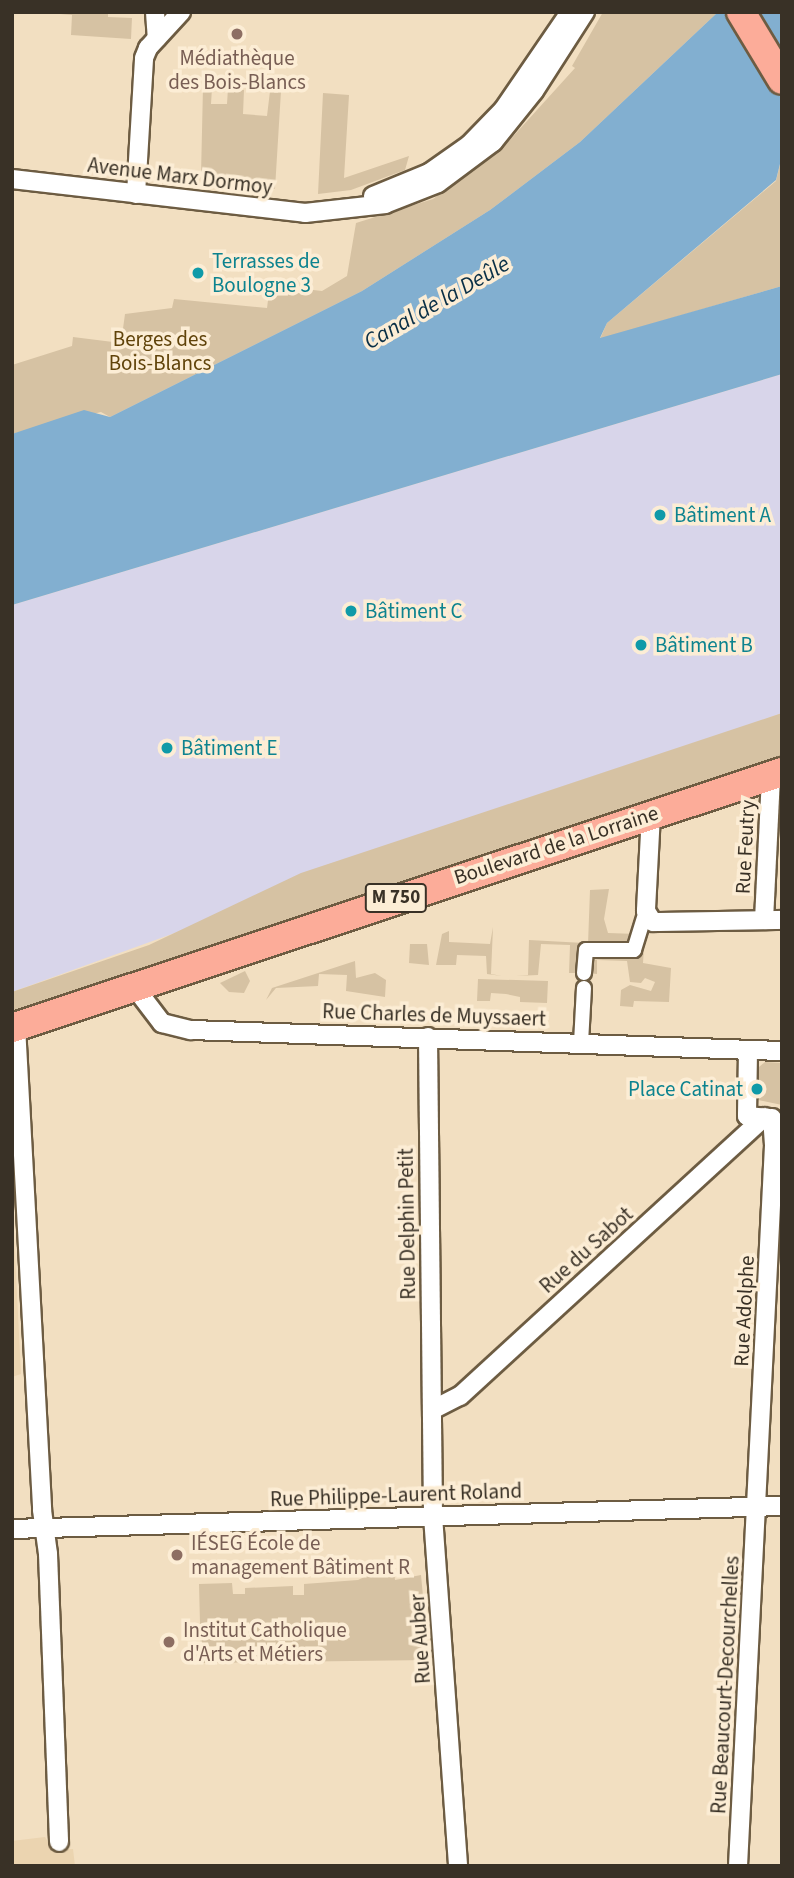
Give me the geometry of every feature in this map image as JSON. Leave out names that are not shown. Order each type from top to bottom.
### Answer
[{"type":"main road","points":[[741,12],[782,80]]},
{"type":"main road","points":[[757,12],[782,53]]},
{"type":"main road","name":"Boulevard de la Lorraine","points":[[15,1038],[136,989],[287,933],[776,774]]},
{"type":"street","points":[[155,12],[157,38]]},
{"type":"street","points":[[136,194],[144,58],[157,38],[181,12]]},
{"type":"street","name":"Avenue Marx Dormoy","points":[[12,179],[304,213],[342,212],[421,192],[484,151],[534,92],[573,15]]},
{"type":"street","name":"Rue Feutry","points":[[773,920],[776,774]]},
{"type":"street","points":[[584,973],[586,950],[634,950],[646,911],[650,814]]},
{"type":"street","points":[[646,911],[660,924],[773,920]]},
{"type":"street","points":[[580,1043],[584,988]]},
{"type":"street","name":"Rue Charles de Muyssaert","points":[[136,989],[162,1023],[198,1037],[428,1037],[748,1051]]},
{"type":"street","name":"Rue Delphin Petit","points":[[428,1037],[434,1409]]},
{"type":"street","points":[[15,1038],[45,1528],[59,1842]]},
{"type":"street","points":[[773,1118],[747,1116],[748,1051],[782,1051]]},
{"type":"street","name":"Rue du Sabot","points":[[434,1409],[460,1396],[773,1118]]},
{"type":"street","name":"Rue Adolphe","points":[[758,1507],[773,1118]]},
{"type":"street","name":"Rue Auber","points":[[434,1409],[433,1516],[458,1866]]},
{"type":"street","name":"Rue Philippe-Laurent Roland","points":[[12,1529],[782,1506]]},
{"type":"street","name":"Rue Beaucourt-Decourchelles","points":[[738,1866],[758,1507]]},
{"type":"shaded area","points":[[782,374],[782,713],[12,992],[12,605]]},
{"type":"shaded area","points":[[12,1194],[21,1374],[12,1377]]},
{"type":"shaded area","points":[[45,1837],[53,1850],[73,1849],[75,1866],[12,1866],[12,1841]]},
{"type":"green space","points":[[108,12],[108,17],[132,18],[131,39],[71,35],[72,15],[60,14]]},
{"type":"green space","name":"Berges des Bois-Blancs","points":[[603,12],[718,12],[580,142],[490,210],[362,291],[110,417],[101,412],[12,434],[12,365],[72,346],[73,337],[121,343],[125,314],[172,308],[174,299],[267,308],[270,285],[322,291],[347,276],[356,223],[433,199],[507,143],[575,68],[572,66]]},
{"type":"green space","points":[[203,87],[212,88],[211,104],[227,104],[228,88],[244,90],[243,114],[267,116],[270,91],[281,91],[275,189],[205,182],[201,175]]},
{"type":"green space","points":[[323,93],[349,95],[344,178],[409,156],[405,170],[351,190],[318,194]]},
{"type":"green space","points":[[782,156],[782,286],[600,339],[607,323],[776,181]]},
{"type":"green space","points":[[782,713],[782,761],[12,1019],[12,992],[149,945],[301,873]]},
{"type":"green space","points":[[609,889],[604,919],[608,933],[637,934],[633,944],[588,944],[590,890]]},
{"type":"green space","points":[[493,927],[491,974],[502,976],[487,974],[486,956],[457,955],[456,965],[436,965],[442,934],[449,931],[449,942],[490,944]]},
{"type":"green space","points":[[645,933],[643,963],[671,968],[669,1002],[634,1001],[633,1007],[620,1006],[621,990],[630,985],[651,991],[655,982],[645,978],[641,983],[630,982],[627,961],[597,960],[597,974],[588,973],[590,960],[630,957]]},
{"type":"green space","points":[[529,940],[584,943],[577,946],[581,973],[569,973],[570,945],[541,944],[538,975],[516,976],[528,975]]},
{"type":"green space","points":[[410,944],[427,944],[429,965],[409,963]]},
{"type":"green space","points":[[355,961],[356,978],[375,973],[386,980],[385,997],[346,991],[347,975],[319,974],[318,986],[276,988],[266,1000],[272,988]]},
{"type":"green space","points":[[245,971],[250,981],[244,993],[229,992],[220,983]]},
{"type":"green space","points":[[478,979],[548,981],[547,1003],[520,1002],[520,997],[491,993],[490,1001],[477,1001]]},
{"type":"green space","points":[[765,1062],[782,1063],[782,1105],[758,1100],[759,1067]]},
{"type":"green space","points":[[377,1571],[394,1571],[395,1580],[421,1575],[429,1660],[201,1663],[199,1584],[232,1583],[233,1594],[245,1594],[245,1588],[293,1586],[293,1595],[304,1595],[304,1584],[358,1580]]},
{"type":"water","name":"Canal de la Deûle","points":[[718,12],[782,12],[782,156],[776,180],[607,323],[600,338],[782,286],[782,374],[12,605],[12,434],[84,410],[110,417],[362,291],[490,210],[580,142]]},
{"type":"place","name":"Médiathèque des Bois-Blancs","points":[[237,34]]},
{"type":"place","name":"Terrasses de Boulogne 3","points":[[198,273]]},
{"type":"place","name":"Bâtiment A","points":[[660,515]]},
{"type":"place","name":"Bâtiment C","points":[[351,611]]},
{"type":"place","name":"Bâtiment B","points":[[641,645]]},
{"type":"place","name":"Bâtiment E","points":[[167,748]]},
{"type":"place","name":"Place Catinat","points":[[757,1089]]},
{"type":"place","name":"IÉSEG École de management Bâtiment R","points":[[177,1555]]},
{"type":"place","name":"Institut Catholique d'Arts et Métiers","points":[[169,1642]]}]
